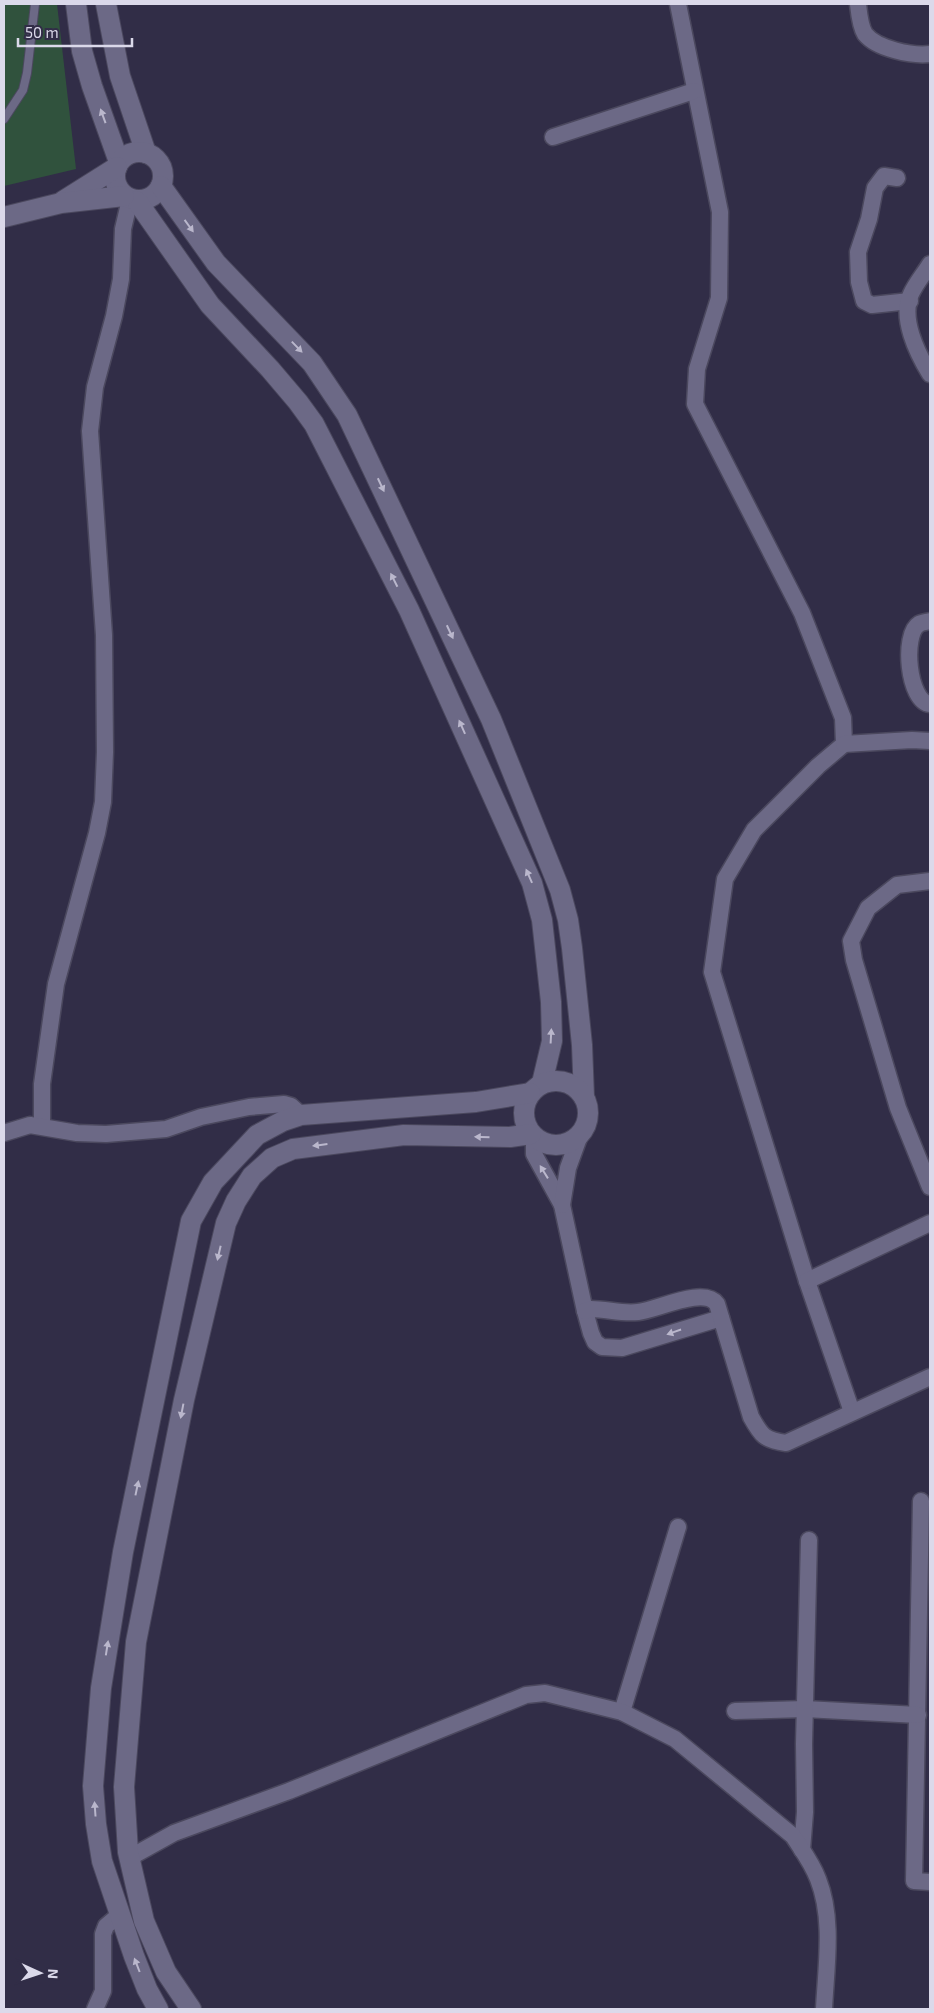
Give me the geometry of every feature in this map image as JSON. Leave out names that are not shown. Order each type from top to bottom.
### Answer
[{"type":"street","points":[[76,4],[84,60],[118,164],[115,174],[116,182],[210,305],[270,369],[314,424],[409,610],[532,883],[542,920],[551,1009],[552,1041],[536,1088],[523,1109],[526,1126],[532,1136],[534,1154],[562,1206],[591,1334],[595,1342],[602,1347],[611,1349],[622,1348],[721,1318]]},
{"type":"street","points":[[106,4],[120,76],[146,153]]},
{"type":"street","points":[[678,4],[694,91],[720,212],[719,298],[697,370],[696,404],[802,612],[843,718],[844,744]]},
{"type":"street","points":[[858,4],[864,32],[872,40],[898,52],[930,54]]},
{"type":"street","points":[[553,138],[694,91]]},
{"type":"street","points":[[4,217],[61,202],[151,197],[161,186],[163,180],[161,166],[152,156],[146,153],[131,154],[61,202]]},
{"type":"street","points":[[897,178],[884,176],[875,188],[870,219],[858,252],[859,282],[864,301],[872,305],[910,301]]},
{"type":"street","points":[[161,186],[216,263],[312,363],[347,415],[491,719],[560,890],[568,920],[582,1045],[584,1097]]},
{"type":"street","points":[[42,1126],[42,1084],[56,984],[98,833],[103,802],[105,752],[104,635],[90,431],[96,387],[114,316],[121,279],[123,229],[130,198]]},
{"type":"street","points":[[930,264],[911,294],[908,315],[918,349],[930,374]]},
{"type":"street","points":[[930,621],[919,624],[915,628],[911,640],[910,668],[920,699],[930,704]]},
{"type":"street","points":[[852,1412],[807,1281],[712,972],[725,879],[754,830],[818,766],[844,744],[930,741]]},
{"type":"street","points":[[930,881],[898,885],[868,908],[851,941],[854,960],[898,1108],[930,1186]]},
{"type":"street","points":[[158,2009],[147,1989],[121,1921],[102,1861],[96,1824],[93,1786],[101,1688],[123,1552],[191,1221],[212,1182],[256,1135],[283,1121],[301,1115],[476,1102],[536,1088],[558,1080],[580,1090],[588,1106],[586,1126],[580,1135],[568,1168],[562,1206]]},
{"type":"street","points":[[4,1133],[30,1125],[78,1133],[106,1134],[166,1129],[249,1106],[284,1104],[291,1106],[301,1115]]},
{"type":"street","points":[[191,2009],[166,1972],[144,1921],[129,1858],[124,1787],[136,1642],[184,1400],[226,1223],[236,1201],[252,1176],[272,1158],[293,1149],[404,1136],[532,1136],[545,1144],[558,1146],[570,1142],[580,1135]]},
{"type":"street","points":[[807,1281],[930,1223]]},
{"type":"street","points":[[585,1311],[598,1309],[637,1312],[700,1297],[714,1300],[751,1417],[760,1434],[772,1441],[786,1443],[930,1377]]},
{"type":"street","points":[[921,1501],[914,1880],[930,1882]]},
{"type":"street","points":[[622,1712],[678,1527]]},
{"type":"street","points":[[802,1850],[805,1812],[804,1744],[809,1540]]},
{"type":"street","points":[[129,1858],[174,1833],[289,1791],[526,1695],[545,1693],[622,1712],[675,1739],[792,1836],[819,1881],[827,1919],[824,2009]]},
{"type":"street","points":[[735,1711],[805,1709],[918,1715]]},
{"type":"street","points":[[95,2009],[103,1991],[104,1934],[106,1926],[121,1921],[144,1921]]},
{"type":"lane","points":[[4,119],[23,90],[27,73],[35,4]]},
{"type":"green space","points":[[4,4],[57,4],[76,169],[4,186]]}]
